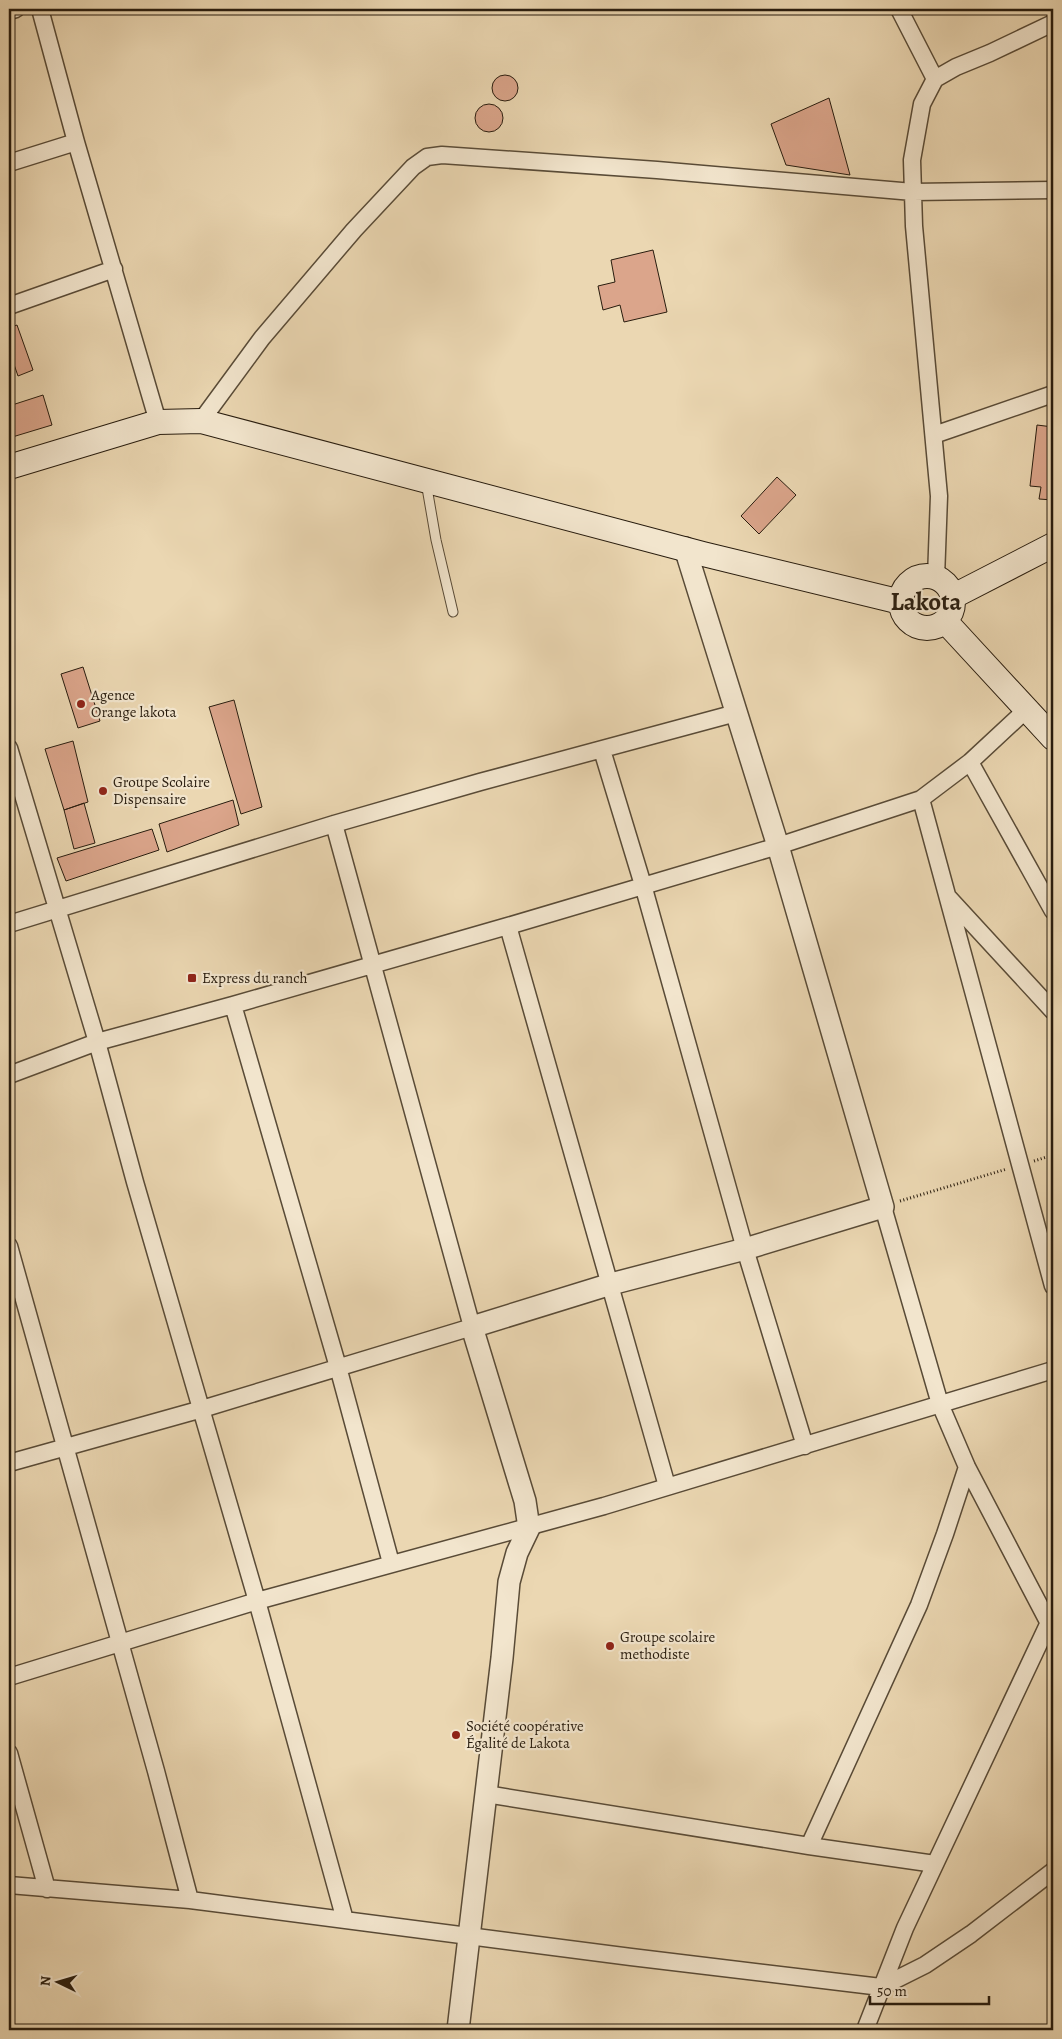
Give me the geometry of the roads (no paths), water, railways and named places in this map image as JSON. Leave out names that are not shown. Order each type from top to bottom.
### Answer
[{"type":"main road","points":[[9,467],[158,422],[201,421],[685,548],[901,602]]},
{"type":"main road","points":[[952,596],[1053,545]]},
{"type":"main road","points":[[922,577],[936,578],[946,585],[952,596],[952,605],[945,621],[932,628],[917,626],[906,617],[901,602],[905,588],[922,577]]},
{"type":"main road","points":[[945,621],[1053,738]]},
{"type":"street","points":[[9,11],[16,9]]},
{"type":"street","points":[[40,9],[76,142],[158,422]]},
{"type":"street","points":[[899,9],[935,79]]},
{"type":"street","points":[[936,578],[940,496],[914,226],[912,160],[922,104],[935,79],[956,67],[1053,24]]},
{"type":"street","points":[[9,163],[76,142]]},
{"type":"street","points":[[201,421],[262,338],[347,237],[412,167],[427,156],[442,155],[657,170],[913,192],[1053,190]]},
{"type":"street","points":[[9,306],[114,269]]},
{"type":"street","points":[[934,435],[1053,394]]},
{"type":"street","points":[[685,548],[778,846],[940,1404],[967,1467],[1051,1623],[934,1864],[905,1928],[865,2030]]},
{"type":"street","points":[[9,1076],[97,1042],[508,926],[778,846],[920,799],[970,762],[1027,709]]},
{"type":"street","points":[[9,924],[334,824],[480,782],[736,713]]},
{"type":"street","points":[[9,748],[97,1042],[135,1182],[257,1600],[346,1920]]},
{"type":"street","points":[[602,750],[643,885],[745,1249],[805,1446]]},
{"type":"street","points":[[970,762],[1053,910]]},
{"type":"street","points":[[920,799],[1053,1286]]},
{"type":"street","points":[[334,824],[374,964],[472,1327],[525,1501],[529,1528],[517,1553],[508,1582],[502,1658],[458,2030]]},
{"type":"street","points":[[945,894],[1053,1012]]},
{"type":"street","points":[[508,926],[667,1486]]},
{"type":"street","points":[[233,1005],[338,1368],[391,1563]]},
{"type":"street","points":[[9,1463],[338,1368],[611,1284],[745,1249],[883,1207]]},
{"type":"street","points":[[9,1246],[156,1771],[190,1900]]},
{"type":"street","points":[[9,1677],[257,1600],[529,1528],[1053,1370]]},
{"type":"street","points":[[809,1846],[919,1605],[946,1534],[967,1467]]},
{"type":"street","points":[[9,1753],[47,1889]]},
{"type":"street","points":[[486,1794],[809,1846],[934,1864]]},
{"type":"street","points":[[9,1885],[190,1900],[881,1987],[926,1964],[971,1934],[1053,1871]]},
{"type":"lane","points":[[426,479],[436,540],[453,612]]},
{"type":"place","name":"Agence Orange lakota","points":[[81,704]]},
{"type":"place","name":"Groupe Scolaire Dispensaire","points":[[103,791]]},
{"type":"place","name":"Express du ranch","points":[[192,978]]},
{"type":"place","name":"Groupe scolaire methodiste","points":[[610,1646]]},
{"type":"place","name":"Société coopérative Égalité de Lakota","points":[[456,1735]]},
{"type":"district","name":"Lakota","points":[[926,602]]}]
